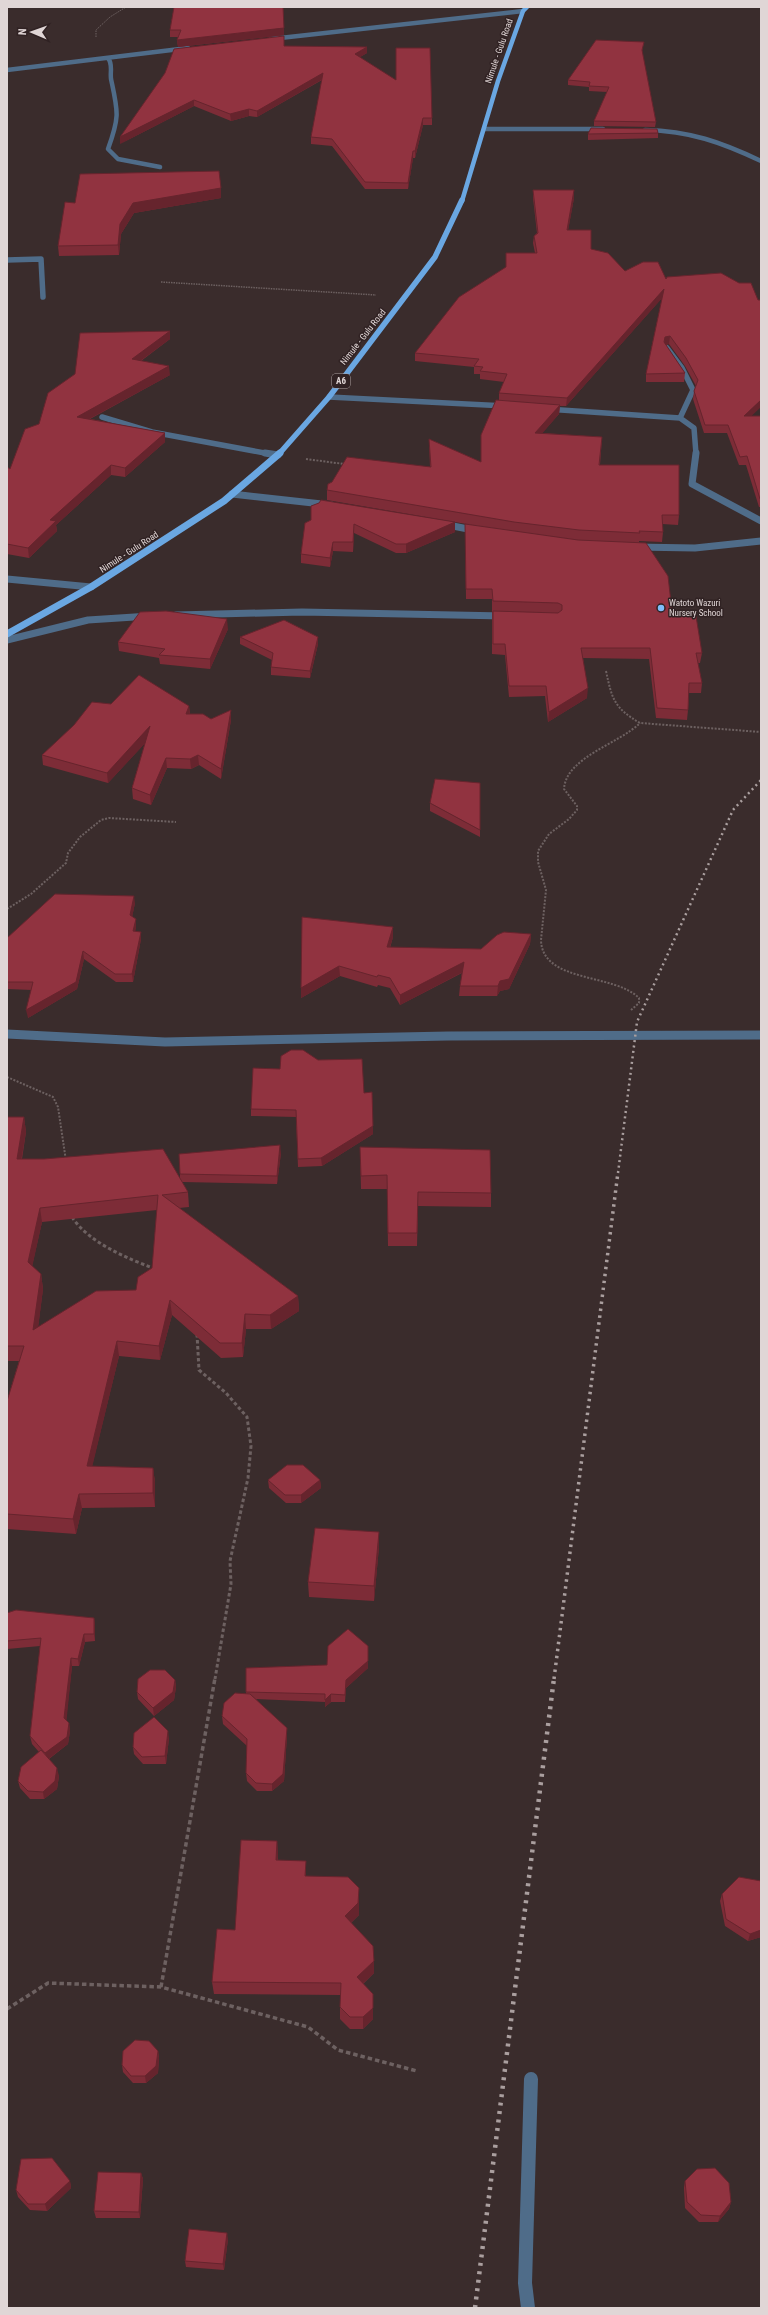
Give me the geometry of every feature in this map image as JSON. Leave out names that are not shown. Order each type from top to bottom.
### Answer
[{"type":"main road","name":"Nimule - Gulu Road","points":[[7,634],[91,587],[224,501],[278,455],[329,397],[435,257],[464,196],[498,81],[525,9]]},
{"type":"street","points":[[267,39],[525,9]]},
{"type":"street","points":[[7,70],[196,48]]},
{"type":"street","points":[[108,58],[111,62],[111,78],[118,108],[116,128],[108,149],[118,159],[160,167]]},
{"type":"street","points":[[484,129],[608,129]]},
{"type":"street","points":[[639,130],[673,130],[702,135],[761,161]]},
{"type":"street","points":[[7,260],[34,258],[41,259],[44,288],[43,297]]},
{"type":"street","points":[[667,348],[676,357],[689,378],[693,390],[680,418]]},
{"type":"street","points":[[329,397],[513,406]]},
{"type":"street","points":[[536,408],[680,418],[694,428],[697,449],[692,484],[761,521]]},
{"type":"street","points":[[102,418],[152,432],[278,455]]},
{"type":"street","points":[[232,494],[336,506]]},
{"type":"street","points":[[435,522],[488,533]]},
{"type":"street","points":[[625,547],[695,548],[761,541]]},
{"type":"street","points":[[7,579],[91,587]]},
{"type":"street","points":[[171,615],[302,612],[510,616]]},
{"type":"street","points":[[7,640],[88,620],[155,616]]},
{"type":"street","points":[[7,1034],[165,1042],[448,1036],[598,1037],[761,1035]]},
{"type":"street","points":[[528,2308],[525,2283],[531,2079]]},
{"type":"path","points":[[108,58],[101,48],[94,33],[114,12],[126,7]]},
{"type":"path","points":[[161,282],[406,297]]},
{"type":"path","points":[[278,455],[345,464]]},
{"type":"path","points":[[606,672],[614,705],[624,714],[640,723],[761,732]]},
{"type":"path","points":[[598,1037],[628,1013],[638,1003],[639,998],[628,987],[570,973],[558,967],[547,958],[541,948],[547,883],[537,862],[536,854],[548,832],[569,820],[577,810],[577,806],[564,788],[564,783],[574,767],[592,753],[629,733],[640,723]]},
{"type":"path","points":[[7,909],[26,898],[57,868],[66,863],[68,853],[72,847],[97,822],[109,818],[176,822]]},
{"type":"path","points":[[7,1077],[53,1097],[58,1107],[67,1168]]},
{"type":"path","points":[[71,1212],[73,1220],[101,1241],[135,1262],[157,1269]]},
{"type":"path","points":[[161,1987],[231,1584],[231,1555],[248,1478],[251,1446],[247,1417],[226,1393],[200,1370],[197,1332]]},
{"type":"path","points":[[7,2009],[48,1983],[161,1987],[308,2027],[338,2050],[417,2071]]},
{"type":"building","points":[[174,7],[283,7],[284,28],[177,40],[181,30],[170,30]]},
{"type":"building","points":[[284,36],[284,46],[367,47],[355,54],[396,80],[396,48],[430,48],[432,118],[423,118],[415,151],[413,151],[408,183],[365,182],[332,139],[311,137],[323,73],[257,111],[249,109],[230,114],[194,100],[120,137],[165,73],[174,49]]},
{"type":"building","points":[[596,40],[644,42],[642,50],[656,122],[594,121],[609,87],[589,86],[590,82],[568,80]]},
{"type":"building","points":[[591,128],[657,129],[658,133],[588,134]]},
{"type":"building","points":[[219,171],[221,188],[133,203],[120,224],[118,245],[58,246],[65,202],[75,203],[80,174]]},
{"type":"building","points":[[533,190],[574,190],[567,230],[591,230],[591,249],[608,253],[625,271],[643,262],[658,262],[666,279],[667,277],[721,273],[739,283],[751,283],[758,300],[761,300],[761,400],[744,416],[761,416],[761,499],[747,456],[740,457],[728,425],[705,425],[694,391],[698,380],[686,358],[670,336],[665,337],[664,342],[685,373],[646,374],[664,289],[567,398],[499,393],[507,374],[480,371],[483,367],[474,366],[479,359],[415,353],[459,297],[506,267],[506,253],[537,253],[534,236],[538,233]]},
{"type":"building","points":[[170,331],[132,359],[169,366],[77,417],[165,433],[125,468],[111,465],[50,520],[56,521],[28,548],[7,544],[7,467],[10,469],[25,429],[39,424],[48,393],[75,374],[80,333]]},
{"type":"building","points":[[496,400],[560,405],[535,433],[602,437],[599,465],[679,465],[679,515],[662,515],[663,532],[639,531],[640,533],[579,530],[514,522],[327,490],[328,484],[332,482],[347,457],[431,467],[429,439],[481,462],[481,435]]},
{"type":"building","points":[[321,500],[455,522],[406,544],[396,544],[354,524],[353,542],[333,542],[330,558],[301,554],[305,523],[311,520],[311,506],[319,503]]},
{"type":"building","points":[[465,524],[578,540],[646,543],[668,576],[672,611],[696,616],[702,653],[696,653],[702,683],[689,683],[688,710],[657,708],[650,648],[581,648],[588,688],[549,712],[546,686],[509,686],[505,644],[493,644],[493,611],[558,613],[562,610],[562,605],[558,603],[493,601],[492,589],[466,589]]},
{"type":"building","points":[[166,611],[227,619],[210,659],[159,655],[165,649],[118,642],[140,612]]},
{"type":"building","points":[[284,620],[318,637],[310,671],[271,667],[273,653],[240,637]]},
{"type":"building","points":[[139,675],[189,706],[186,714],[203,714],[211,719],[231,710],[221,769],[198,755],[190,759],[166,758],[150,795],[132,788],[150,726],[107,773],[42,755],[74,725],[92,702],[111,704]]},
{"type":"building","points":[[435,779],[480,783],[480,830],[430,803]]},
{"type":"building","points":[[55,894],[134,896],[130,915],[136,919],[133,931],[141,932],[132,974],[115,974],[83,951],[76,982],[26,1010],[33,982],[7,982],[7,938]]},
{"type":"building","points":[[302,917],[393,927],[387,947],[481,949],[497,935],[504,932],[531,934],[509,979],[500,981],[498,986],[460,986],[464,962],[400,995],[390,978],[378,975],[377,977],[339,966],[301,988]]},
{"type":"building","points":[[291,1050],[303,1050],[318,1060],[362,1059],[364,1093],[372,1092],[373,1126],[321,1158],[298,1159],[296,1110],[251,1109],[253,1068],[280,1069],[281,1056]]},
{"type":"building","points":[[7,1117],[24,1117],[17,1159],[44,1159],[163,1149],[188,1192],[162,1195],[298,1296],[270,1315],[245,1314],[242,1343],[220,1343],[170,1300],[159,1346],[117,1341],[87,1466],[153,1468],[153,1493],[79,1494],[73,1519],[7,1514],[7,1401],[24,1346],[7,1346]],"holes":[[[158,1195],[152,1268],[138,1277],[136,1290],[96,1291],[33,1330],[41,1274],[28,1262],[40,1208]]]},
{"type":"building","points":[[280,1145],[277,1176],[180,1174],[179,1154]]},
{"type":"building","points":[[360,1147],[490,1150],[491,1193],[418,1192],[417,1233],[388,1233],[387,1175],[361,1176]]},
{"type":"building","points":[[287,1465],[303,1465],[320,1480],[301,1495],[285,1495],[268,1480]]},
{"type":"building","points":[[315,1528],[379,1532],[374,1586],[308,1582]]},
{"type":"building","points":[[16,1610],[94,1618],[94,1634],[84,1634],[78,1659],[71,1658],[64,1718],[69,1723],[67,1737],[45,1753],[30,1736],[41,1638],[7,1641],[7,1613]]},
{"type":"building","points":[[348,1629],[368,1646],[368,1661],[346,1680],[345,1695],[331,1694],[325,1700],[325,1694],[246,1692],[246,1668],[327,1665],[328,1646]]},
{"type":"building","points":[[150,1670],[165,1670],[175,1680],[173,1692],[153,1708],[137,1692],[138,1679]]},
{"type":"building","points":[[235,1693],[250,1694],[287,1728],[283,1774],[272,1784],[256,1783],[246,1773],[247,1739],[222,1716],[224,1703]]},
{"type":"building","points":[[154,1717],[168,1731],[165,1756],[142,1757],[133,1747],[134,1733]]},
{"type":"building","points":[[41,1750],[57,1768],[55,1781],[43,1792],[28,1791],[18,1781],[21,1767]]},
{"type":"building","points":[[241,1840],[277,1841],[276,1860],[306,1861],[305,1876],[348,1877],[359,1888],[358,1903],[345,1916],[373,1946],[374,1961],[357,1977],[373,1994],[373,2008],[363,2017],[350,2017],[340,2007],[341,1983],[212,1982],[217,1929],[235,1930]]},
{"type":"building","points":[[739,1877],[761,1881],[761,1930],[750,1934],[726,1919],[722,1894]]},
{"type":"building","points":[[135,2040],[149,2041],[158,2051],[156,2066],[145,2076],[131,2076],[122,2065],[123,2051]]},
{"type":"building","points":[[52,2158],[70,2181],[45,2204],[28,2204],[16,2190],[21,2159]]},
{"type":"building","points":[[715,2168],[729,2183],[731,2202],[720,2216],[701,2215],[687,2202],[685,2181],[697,2169]]},
{"type":"building","points":[[98,2172],[141,2173],[139,2212],[94,2211]]},
{"type":"building","points":[[189,2229],[227,2233],[223,2264],[185,2261]]},
{"type":"railway","points":[[618,1173],[637,1022],[733,810],[761,780]]},
{"type":"railway","points":[[554,1679],[618,1172]]},
{"type":"railway","points":[[475,2308],[554,1678]]},
{"type":"place","name":"Watoto Wazuri Nursery School","points":[[661,608]]}]
